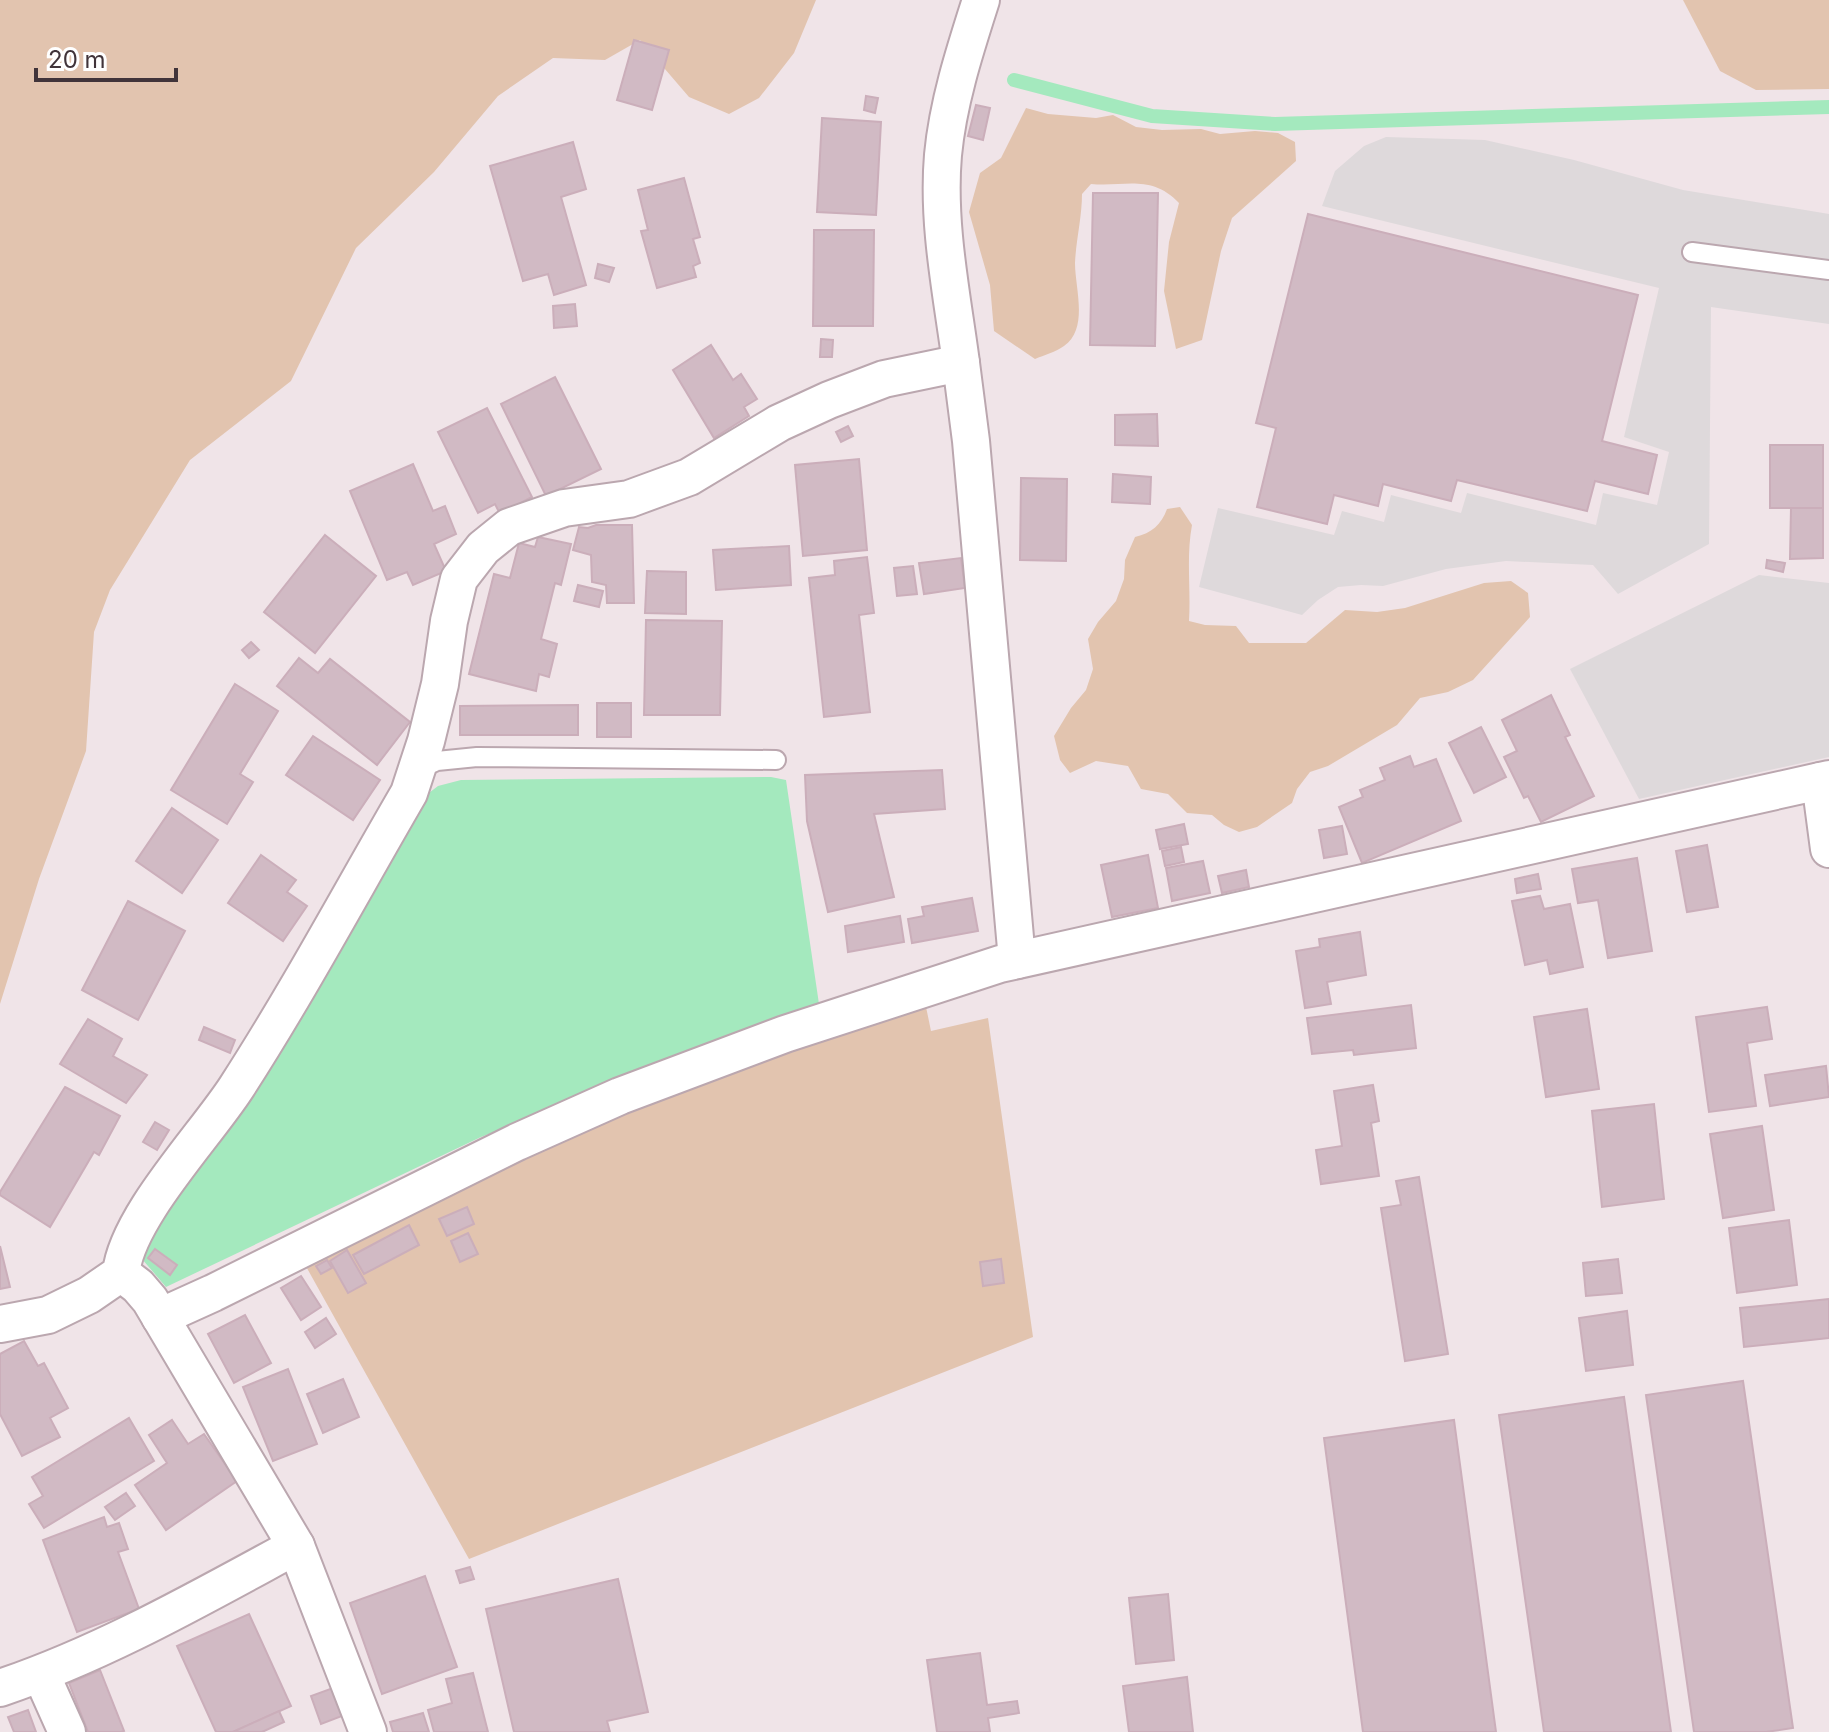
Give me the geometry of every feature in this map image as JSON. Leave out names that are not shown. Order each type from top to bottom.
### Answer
[{"type":"street","points":[[981,0],[960,64],[943,155],[944,234],[971,441],[1017,960]]},
{"type":"street","points":[[0,1324],[48,1315],[89,1295],[121,1273],[123,1255],[132,1236],[242,1077],[409,793],[440,684],[459,579],[483,548],[509,527],[564,508],[629,499],[689,477],[779,423],[829,400],[884,379],[961,363]]},
{"type":"street","points":[[160,1317],[517,1142],[620,1096],[785,1034],[1017,960],[1825,780],[1829,849]]},
{"type":"street","points":[[121,1273],[138,1286],[160,1317],[296,1546],[368,1732]]},
{"type":"street","points":[[0,1688],[78,1658],[296,1546]]},
{"type":"street","points":[[41,1674],[67,1732]]},
{"type":"lane","points":[[1692,252],[1829,270]]},
{"type":"lane","points":[[416,770],[437,761],[477,757],[776,760]]},
{"type":"shaded area","points":[[0,0],[816,0],[794,53],[759,98],[729,114],[689,97],[640,40],[605,60],[553,58],[498,96],[434,172],[356,248],[291,381],[190,460],[110,590],[94,632],[86,751],[39,879],[0,1004]]},
{"type":"shaded area","points":[[1683,0],[1829,0],[1829,89],[1756,90],[1720,71]]},
{"type":"shaded area","points":[[1026,108],[1048,114],[1096,118],[1113,115],[1136,127],[1162,130],[1201,129],[1220,134],[1278,133],[1295,142],[1296,161],[1232,218],[1221,251],[1202,340],[1176,349],[1164,291],[1169,242],[1179,203],[1158,188],[1138,184],[1091,184],[1082,194],[1075,263],[1079,308],[1072,339],[1061,348],[1035,359],[994,331],[990,285],[969,212],[980,173],[1001,158]]},
{"type":"shaded area","points":[[1386,137],[1485,140],[1683,190],[1829,214],[1829,324],[1711,307],[1709,544],[1618,594],[1593,565],[1506,561],[1446,569],[1383,586],[1338,587],[1302,615],[1199,587],[1218,508],[1334,535],[1342,511],[1384,522],[1391,495],[1461,513],[1467,493],[1596,525],[1603,493],[1657,505],[1669,452],[1624,437],[1659,288],[1322,206],[1335,171],[1364,146]]},
{"type":"shaded area","points":[[1180,507],[1192,525],[1189,621],[1236,626],[1249,643],[1306,643],[1345,610],[1377,612],[1405,608],[1484,583],[1511,581],[1528,593],[1530,617],[1473,680],[1448,692],[1420,698],[1397,725],[1328,766],[1310,772],[1297,789],[1292,803],[1257,827],[1239,832],[1212,815],[1187,813],[1168,794],[1141,789],[1128,766],[1096,761],[1070,773],[1060,760],[1054,736],[1086,690],[1093,669],[1088,639],[1116,601],[1124,579],[1125,560],[1135,537],[1155,528],[1167,509]]},
{"type":"shaded area","points":[[1759,575],[1829,583],[1829,757],[1639,799],[1570,669]]},
{"type":"shaded area","points":[[771,777],[786,780],[819,1004],[481,1137],[166,1287],[136,1252],[421,799],[438,786],[461,780]]},
{"type":"shaded area","points":[[925,1002],[931,1031],[988,1018],[1033,1337],[469,1559],[303,1261],[561,1138]]},
{"type":"building","points":[[634,40],[669,50],[652,110],[617,100]]},
{"type":"building","points":[[866,96],[878,98],[875,113],[864,110]]},
{"type":"building","points":[[976,105],[990,108],[983,140],[968,136]]},
{"type":"building","points":[[822,118],[881,122],[876,215],[817,212]]},
{"type":"building","points":[[573,142],[586,189],[561,197],[586,285],[554,295],[548,274],[523,281],[490,166]]},
{"type":"building","points":[[684,178],[700,237],[693,239],[700,263],[693,266],[696,277],[657,288],[641,231],[648,230],[638,190]]},
{"type":"building","points":[[1093,193],[1158,193],[1155,346],[1090,345]]},
{"type":"building","points":[[1308,214],[1638,295],[1602,441],[1657,455],[1648,494],[1595,481],[1587,511],[1457,480],[1451,501],[1383,484],[1378,506],[1334,495],[1327,524],[1257,507],[1276,428],[1256,423]]},
{"type":"building","points":[[814,230],[874,230],[873,326],[813,326]]},
{"type":"building","points":[[598,264],[614,268],[609,282],[595,278]]},
{"type":"building","points":[[575,304],[577,326],[554,328],[553,306]]},
{"type":"building","points":[[821,339],[833,340],[832,357],[820,357]]},
{"type":"building","points":[[711,345],[733,380],[741,374],[757,399],[744,407],[749,416],[714,438],[673,370]]},
{"type":"building","points":[[555,377],[601,469],[546,496],[501,404]]},
{"type":"building","points":[[487,408],[532,497],[500,514],[495,504],[478,513],[438,432]]},
{"type":"building","points":[[1157,414],[1158,446],[1115,445],[1115,415]]},
{"type":"building","points":[[848,426],[853,436],[841,442],[836,432]]},
{"type":"building","points":[[1770,445],[1823,445],[1823,508],[1770,508]]},
{"type":"building","points":[[859,459],[867,550],[803,556],[795,465]]},
{"type":"building","points":[[413,464],[433,511],[445,506],[456,534],[434,544],[446,571],[413,585],[407,572],[387,580],[350,491]]},
{"type":"building","points":[[1113,474],[1151,477],[1150,504],[1112,502]]},
{"type":"building","points":[[1021,478],[1067,479],[1066,561],[1020,560]]},
{"type":"building","points":[[1791,508],[1823,508],[1823,558],[1790,559]]},
{"type":"building","points":[[632,525],[634,603],[607,603],[606,585],[592,582],[591,555],[573,550],[579,527]]},
{"type":"building","points":[[325,535],[376,576],[315,653],[264,612]]},
{"type":"building","points":[[538,537],[571,544],[561,585],[555,583],[541,639],[557,644],[549,677],[539,674],[536,691],[469,674],[494,574],[510,578],[519,543],[535,547]]},
{"type":"building","points":[[789,546],[791,585],[716,590],[713,550]]},
{"type":"building","points":[[867,557],[874,613],[859,615],[870,712],[824,717],[809,578],[835,575],[834,561]]},
{"type":"building","points":[[961,558],[965,588],[924,594],[919,563]]},
{"type":"building","points":[[1767,560],[1785,563],[1783,572],[1766,568]]},
{"type":"building","points":[[913,566],[917,594],[897,596],[894,568]]},
{"type":"building","points":[[647,571],[686,572],[686,614],[645,613]]},
{"type":"building","points":[[578,585],[603,591],[599,607],[574,601]]},
{"type":"building","points":[[646,620],[722,621],[720,715],[644,715]]},
{"type":"building","points":[[251,642],[259,650],[249,658],[242,650]]},
{"type":"building","points":[[299,658],[318,673],[330,659],[410,722],[377,765],[277,686]]},
{"type":"building","points":[[235,684],[278,711],[240,774],[253,782],[227,824],[171,790]]},
{"type":"building","points":[[1551,695],[1570,735],[1565,737],[1594,796],[1541,822],[1528,796],[1524,798],[1504,757],[1517,751],[1502,720]]},
{"type":"building","points":[[597,703],[631,703],[631,737],[597,737]]},
{"type":"building","points":[[578,705],[578,735],[460,735],[460,706]]},
{"type":"building","points":[[1481,727],[1506,777],[1474,793],[1449,743]]},
{"type":"building","points":[[313,736],[380,780],[353,820],[286,775]]},
{"type":"building","points":[[1410,756],[1414,767],[1436,759],[1461,821],[1362,863],[1339,807],[1363,797],[1360,790],[1385,780],[1380,768]]},
{"type":"building","points":[[942,770],[945,809],[874,814],[894,897],[828,912],[807,821],[805,775]]},
{"type":"building","points":[[172,808],[218,840],[182,893],[136,861]]},
{"type":"building","points":[[1184,824],[1188,844],[1160,849],[1156,830]]},
{"type":"building","points":[[1342,826],[1347,854],[1324,858],[1319,830]]},
{"type":"building","points":[[1707,845],[1718,907],[1687,912],[1676,851]]},
{"type":"building","points":[[1181,847],[1184,862],[1165,866],[1162,851]]},
{"type":"building","points":[[261,855],[296,880],[287,892],[307,906],[283,941],[228,903]]},
{"type":"building","points":[[1148,855],[1158,908],[1112,917],[1101,865]]},
{"type":"building","points":[[1637,858],[1652,951],[1608,958],[1598,900],[1578,903],[1572,869]]},
{"type":"building","points":[[1203,861],[1210,893],[1172,901],[1166,868]]},
{"type":"building","points":[[1246,870],[1249,887],[1222,893],[1218,876]]},
{"type":"building","points":[[1538,874],[1541,889],[1517,893],[1515,879]]},
{"type":"building","points":[[1540,896],[1544,909],[1570,904],[1583,967],[1550,974],[1547,960],[1525,965],[1512,901]]},
{"type":"building","points":[[972,898],[978,931],[912,943],[908,919],[924,916],[922,907]]},
{"type":"building","points":[[128,901],[185,931],[138,1020],[82,990]]},
{"type":"building","points":[[900,916],[904,942],[848,952],[845,926]]},
{"type":"building","points":[[1360,932],[1366,975],[1327,982],[1331,1004],[1305,1008],[1296,951],[1320,947],[1319,939]]},
{"type":"building","points":[[1411,1005],[1416,1048],[1354,1055],[1353,1050],[1312,1054],[1307,1018]]},
{"type":"building","points":[[1767,1007],[1772,1039],[1747,1043],[1756,1106],[1709,1112],[1696,1017]]},
{"type":"building","points":[[1587,1009],[1599,1089],[1546,1097],[1534,1017]]},
{"type":"building","points":[[88,1019],[122,1039],[113,1056],[147,1075],[126,1103],[60,1064]]},
{"type":"building","points":[[204,1027],[235,1040],[230,1053],[199,1040]]},
{"type":"building","points":[[1826,1066],[1829,1097],[1770,1106],[1765,1075]]},
{"type":"building","points":[[1373,1085],[1379,1121],[1371,1123],[1379,1176],[1321,1184],[1316,1150],[1342,1146],[1334,1091]]},
{"type":"building","points":[[65,1087],[120,1116],[99,1155],[94,1152],[50,1227],[0,1195],[0,1192]]},
{"type":"building","points":[[1654,1104],[1664,1199],[1602,1207],[1592,1111]]},
{"type":"building","points":[[155,1122],[169,1130],[157,1150],[143,1142]]},
{"type":"building","points":[[1762,1126],[1774,1210],[1723,1218],[1710,1134]]},
{"type":"building","points":[[1419,1177],[1448,1354],[1405,1361],[1381,1208],[1401,1205],[1396,1181]]},
{"type":"building","points":[[467,1207],[474,1224],[447,1236],[439,1219]]},
{"type":"building","points":[[1789,1220],[1797,1285],[1737,1293],[1729,1228]]},
{"type":"building","points":[[409,1225],[419,1245],[364,1274],[353,1255]]},
{"type":"building","points":[[468,1233],[478,1254],[460,1262],[451,1241]]},
{"type":"building","points":[[0,1246],[10,1287],[0,1289]]},
{"type":"building","points":[[155,1249],[177,1265],[170,1275],[148,1258]]},
{"type":"building","points":[[347,1250],[366,1283],[348,1293],[330,1261]]},
{"type":"building","points":[[1001,1259],[1004,1283],[983,1286],[980,1262]]},
{"type":"building","points":[[1618,1259],[1622,1293],[1586,1296],[1583,1263]]},
{"type":"building","points":[[327,1260],[332,1268],[321,1274],[316,1266]]},
{"type":"building","points":[[301,1276],[321,1307],[301,1320],[281,1288]]},
{"type":"building","points":[[1829,1299],[1829,1338],[1744,1347],[1740,1308]]},
{"type":"building","points":[[1627,1311],[1633,1365],[1586,1371],[1579,1318]]},
{"type":"building","points":[[245,1315],[271,1363],[234,1383],[208,1334]]},
{"type":"building","points":[[326,1318],[336,1334],[315,1348],[305,1332]]},
{"type":"building","points":[[24,1341],[38,1366],[44,1363],[68,1408],[50,1418],[60,1437],[22,1456],[0,1414],[0,1354]]},
{"type":"building","points":[[288,1369],[317,1444],[273,1461],[243,1387]]},
{"type":"building","points":[[343,1379],[359,1417],[323,1433],[307,1394]]},
{"type":"building","points":[[1743,1381],[1793,1728],[1766,1732],[1694,1732],[1646,1395]]},
{"type":"building","points":[[1624,1397],[1671,1732],[1544,1732],[1499,1415]]},
{"type":"building","points":[[129,1418],[154,1461],[44,1528],[29,1504],[43,1496],[32,1477]]},
{"type":"building","points":[[172,1420],[188,1444],[204,1434],[237,1481],[166,1530],[135,1485],[167,1463],[149,1435]]},
{"type":"building","points":[[1454,1420],[1496,1732],[1363,1732],[1324,1438]]},
{"type":"building","points":[[126,1493],[135,1506],[115,1520],[105,1507]]},
{"type":"building","points":[[104,1517],[107,1527],[119,1523],[128,1549],[118,1552],[139,1609],[77,1632],[43,1540]]},
{"type":"building","points":[[470,1567],[474,1579],[460,1583],[456,1571]]},
{"type":"building","points":[[425,1576],[457,1667],[382,1694],[350,1603]]},
{"type":"building","points":[[618,1579],[648,1712],[607,1721],[610,1732],[514,1732],[486,1609]]},
{"type":"building","points":[[1168,1594],[1174,1660],[1136,1664],[1129,1598]]},
{"type":"building","points":[[249,1614],[291,1706],[233,1732],[216,1732],[177,1646]]},
{"type":"building","points":[[980,1653],[987,1705],[1017,1701],[1019,1713],[988,1718],[990,1732],[937,1732],[927,1660]]},
{"type":"building","points":[[100,1670],[124,1731],[88,1732],[69,1683]]},
{"type":"building","points":[[473,1673],[488,1732],[434,1732],[428,1710],[452,1703],[446,1679]]},
{"type":"building","points":[[1187,1677],[1193,1732],[1129,1732],[1123,1686]]},
{"type":"building","points":[[333,1688],[342,1716],[321,1724],[311,1696]]},
{"type":"building","points":[[28,1710],[36,1732],[14,1732],[8,1717]]},
{"type":"building","points":[[279,1711],[284,1722],[262,1732],[233,1732]]},
{"type":"building","points":[[423,1713],[429,1732],[393,1732],[390,1722]]},
{"type":"waterway","points":[[1014,80],[1152,116],[1275,124],[1829,107]]}]
